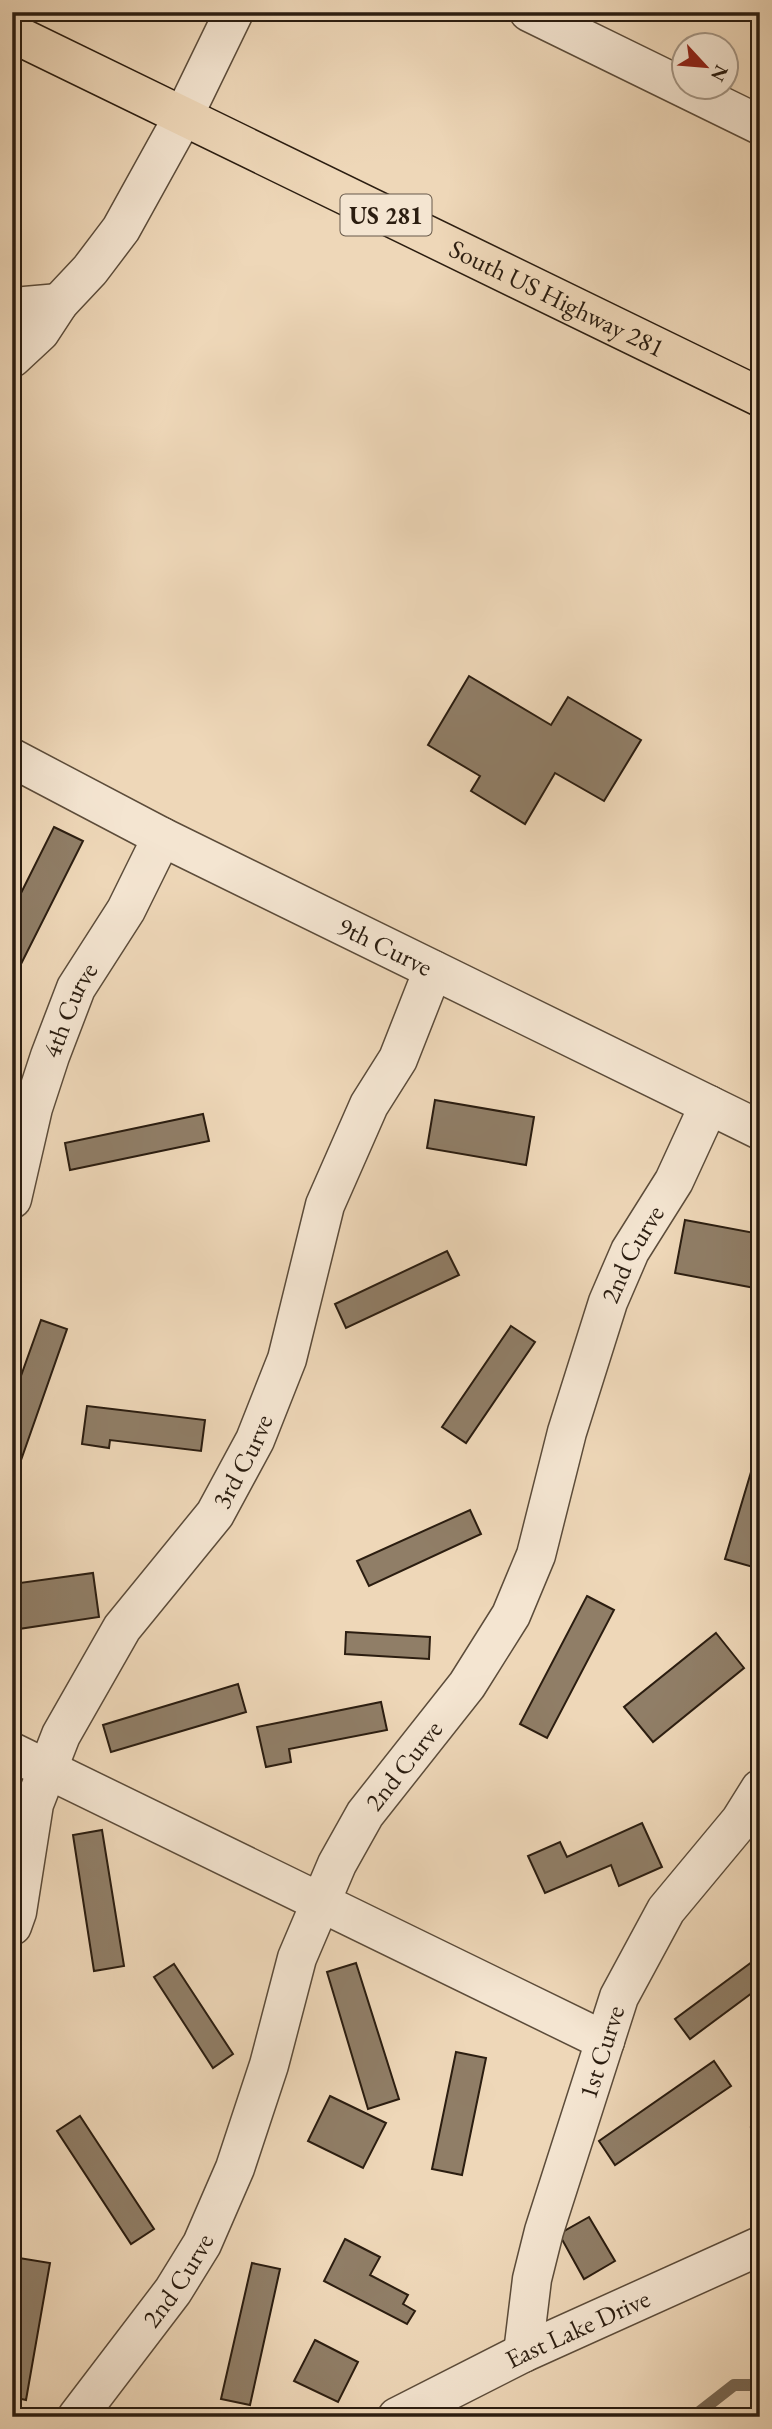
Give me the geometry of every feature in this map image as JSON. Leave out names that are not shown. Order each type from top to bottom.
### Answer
[{"type":"highway","name":"South US Highway 281","points":[[12,33],[760,397]]},
{"type":"street","points":[[12,358],[40,332],[58,303],[90,270],[121,229],[183,117],[234,12]]},
{"type":"street","points":[[529,12],[760,125]]},
{"type":"street","points":[[12,310],[58,303]]},
{"type":"street","name":"9th Curve","points":[[12,758],[162,837],[760,1130]]},
{"type":"street","name":"4th Curve","points":[[12,1199],[33,1108],[76,988],[126,910],[162,837]]},
{"type":"street","name":"3rd Curve","points":[[12,1926],[17,1912],[34,1804],[61,1735],[122,1628],[215,1514],[255,1440],[286,1359],[325,1206],[369,1105],[398,1059],[433,970]]},
{"type":"street","name":"2nd Curve","points":[[77,2417],[173,2291],[202,2244],[235,2168],[269,2065],[297,1958],[337,1864],[365,1814],[467,1685],[511,1615],[536,1555],[567,1432],[608,1302],[630,1251],[674,1181],[709,1105]]},
{"type":"street","points":[[12,1752],[605,2041]]},
{"type":"street","name":"1st Curve","points":[[523,2353],[532,2279],[544,2231],[619,1997],[666,1910],[740,1821],[760,1789]]},
{"type":"street","name":"East Lake Drive","points":[[397,2417],[523,2353],[760,2246]]},
{"type":"building","points":[[469,676],[551,725],[568,697],[641,740],[604,801],[555,773],[525,824],[471,791],[480,776],[428,745]]},
{"type":"building","points":[[54,827],[83,841],[19,968],[12,965],[12,911]]},
{"type":"building","points":[[435,1100],[534,1117],[526,1165],[427,1148]]},
{"type":"building","points":[[203,1114],[209,1141],[70,1170],[65,1143]]},
{"type":"building","points":[[685,1220],[760,1234],[760,1289],[675,1273]]},
{"type":"building","points":[[447,1251],[459,1275],[346,1328],[335,1304]]},
{"type":"building","points":[[41,1320],[67,1329],[20,1463],[12,1460],[12,1401]]},
{"type":"building","points":[[511,1326],[535,1342],[466,1443],[442,1427]]},
{"type":"building","points":[[87,1406],[205,1420],[201,1451],[110,1440],[109,1448],[82,1444]]},
{"type":"building","points":[[751,1472],[760,1475],[760,1569],[725,1559]]},
{"type":"building","points":[[470,1510],[481,1534],[369,1586],[357,1561]]},
{"type":"building","points":[[93,1573],[99,1617],[12,1630],[12,1584]]},
{"type":"building","points":[[587,1596],[614,1610],[547,1738],[520,1724]]},
{"type":"building","points":[[346,1632],[430,1637],[429,1659],[345,1654]]},
{"type":"building","points":[[716,1633],[744,1668],[653,1742],[624,1707]]},
{"type":"building","points":[[238,1684],[246,1712],[111,1752],[103,1725]]},
{"type":"building","points":[[381,1702],[387,1730],[289,1749],[291,1762],[266,1767],[257,1727]]},
{"type":"building","points":[[642,1823],[662,1867],[619,1886],[611,1865],[545,1893],[528,1856],[560,1842],[567,1857]]},
{"type":"building","points":[[102,1830],[124,1966],[94,1971],[73,1835]]},
{"type":"building","points":[[760,1956],[760,1987],[690,2039],[675,2019]]},
{"type":"building","points":[[356,1963],[399,2099],[368,2109],[327,1972]]},
{"type":"building","points":[[174,1964],[233,2054],[213,2068],[154,1977]]},
{"type":"building","points":[[456,2052],[486,2058],[462,2175],[432,2169]]},
{"type":"building","points":[[714,2061],[731,2086],[615,2165],[599,2141]]},
{"type":"building","points":[[330,2096],[386,2123],[363,2168],[308,2141]]},
{"type":"building","points":[[80,2116],[154,2229],[131,2244],[57,2131]]},
{"type":"building","points":[[760,2119],[760,2137],[751,2127]]},
{"type":"building","points":[[589,2217],[615,2261],[584,2279],[559,2234]]},
{"type":"building","points":[[345,2239],[380,2257],[370,2275],[408,2295],[403,2304],[415,2311],[407,2324],[324,2281]]},
{"type":"building","points":[[19,2258],[50,2263],[26,2400],[12,2397],[12,2298]]},
{"type":"building","points":[[252,2263],[280,2269],[250,2405],[221,2399]]},
{"type":"building","points":[[315,2340],[358,2362],[338,2402],[294,2381]]},
{"type":"waterway","points":[[693,2417],[734,2385],[760,2385]]}]
